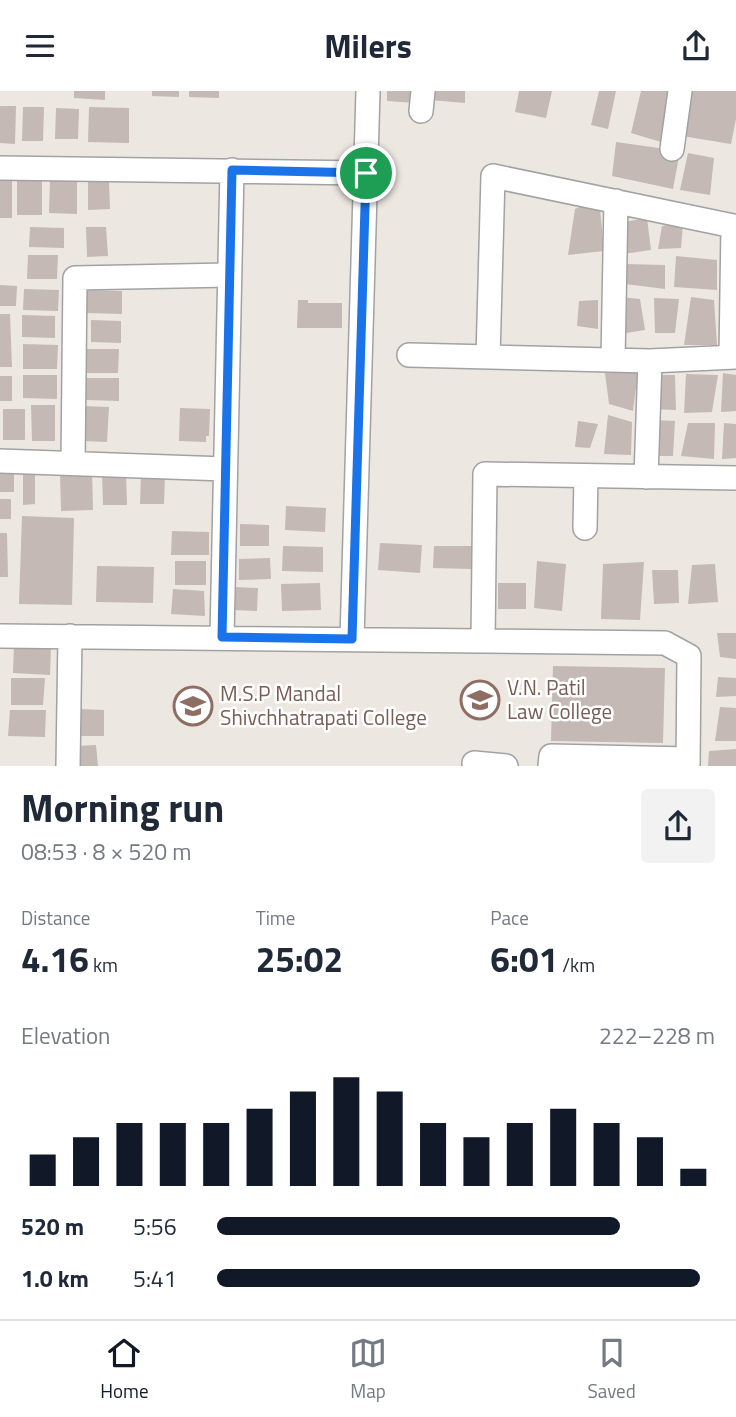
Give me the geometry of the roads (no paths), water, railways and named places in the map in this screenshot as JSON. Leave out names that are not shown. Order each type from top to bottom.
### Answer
[{"type":"street","points":[[352,639],[368,91]]},
{"type":"street","points":[[672,149],[680,91]]},
{"type":"street","points":[[0,168],[366,173]]},
{"type":"street","points":[[222,637],[232,170]]},
{"type":"street","points":[[409,355],[488,357],[613,360],[649,361],[733,357],[733,226],[492,176],[488,357]]},
{"type":"street","points":[[613,360],[616,201]]},
{"type":"street","points":[[73,462],[75,278],[229,275]]},
{"type":"street","points":[[646,477],[649,361]]},
{"type":"street","points":[[0,461],[225,470]]},
{"type":"street","points":[[483,641],[485,474],[736,478]]},
{"type":"street","points":[[585,528],[586,476]]},
{"type":"street","points":[[0,636],[665,643],[689,656],[688,763],[551,756],[550,766]]},
{"type":"street","points":[[68,766],[70,636]]},
{"type":"street","points":[[474,763],[506,766]]},
{"type":"place","name":"V.N. Patil Law College","points":[[480,700]]},
{"type":"place","name":"M.S.P Mandal Shivchhatrapati College","points":[[193,706]]}]
